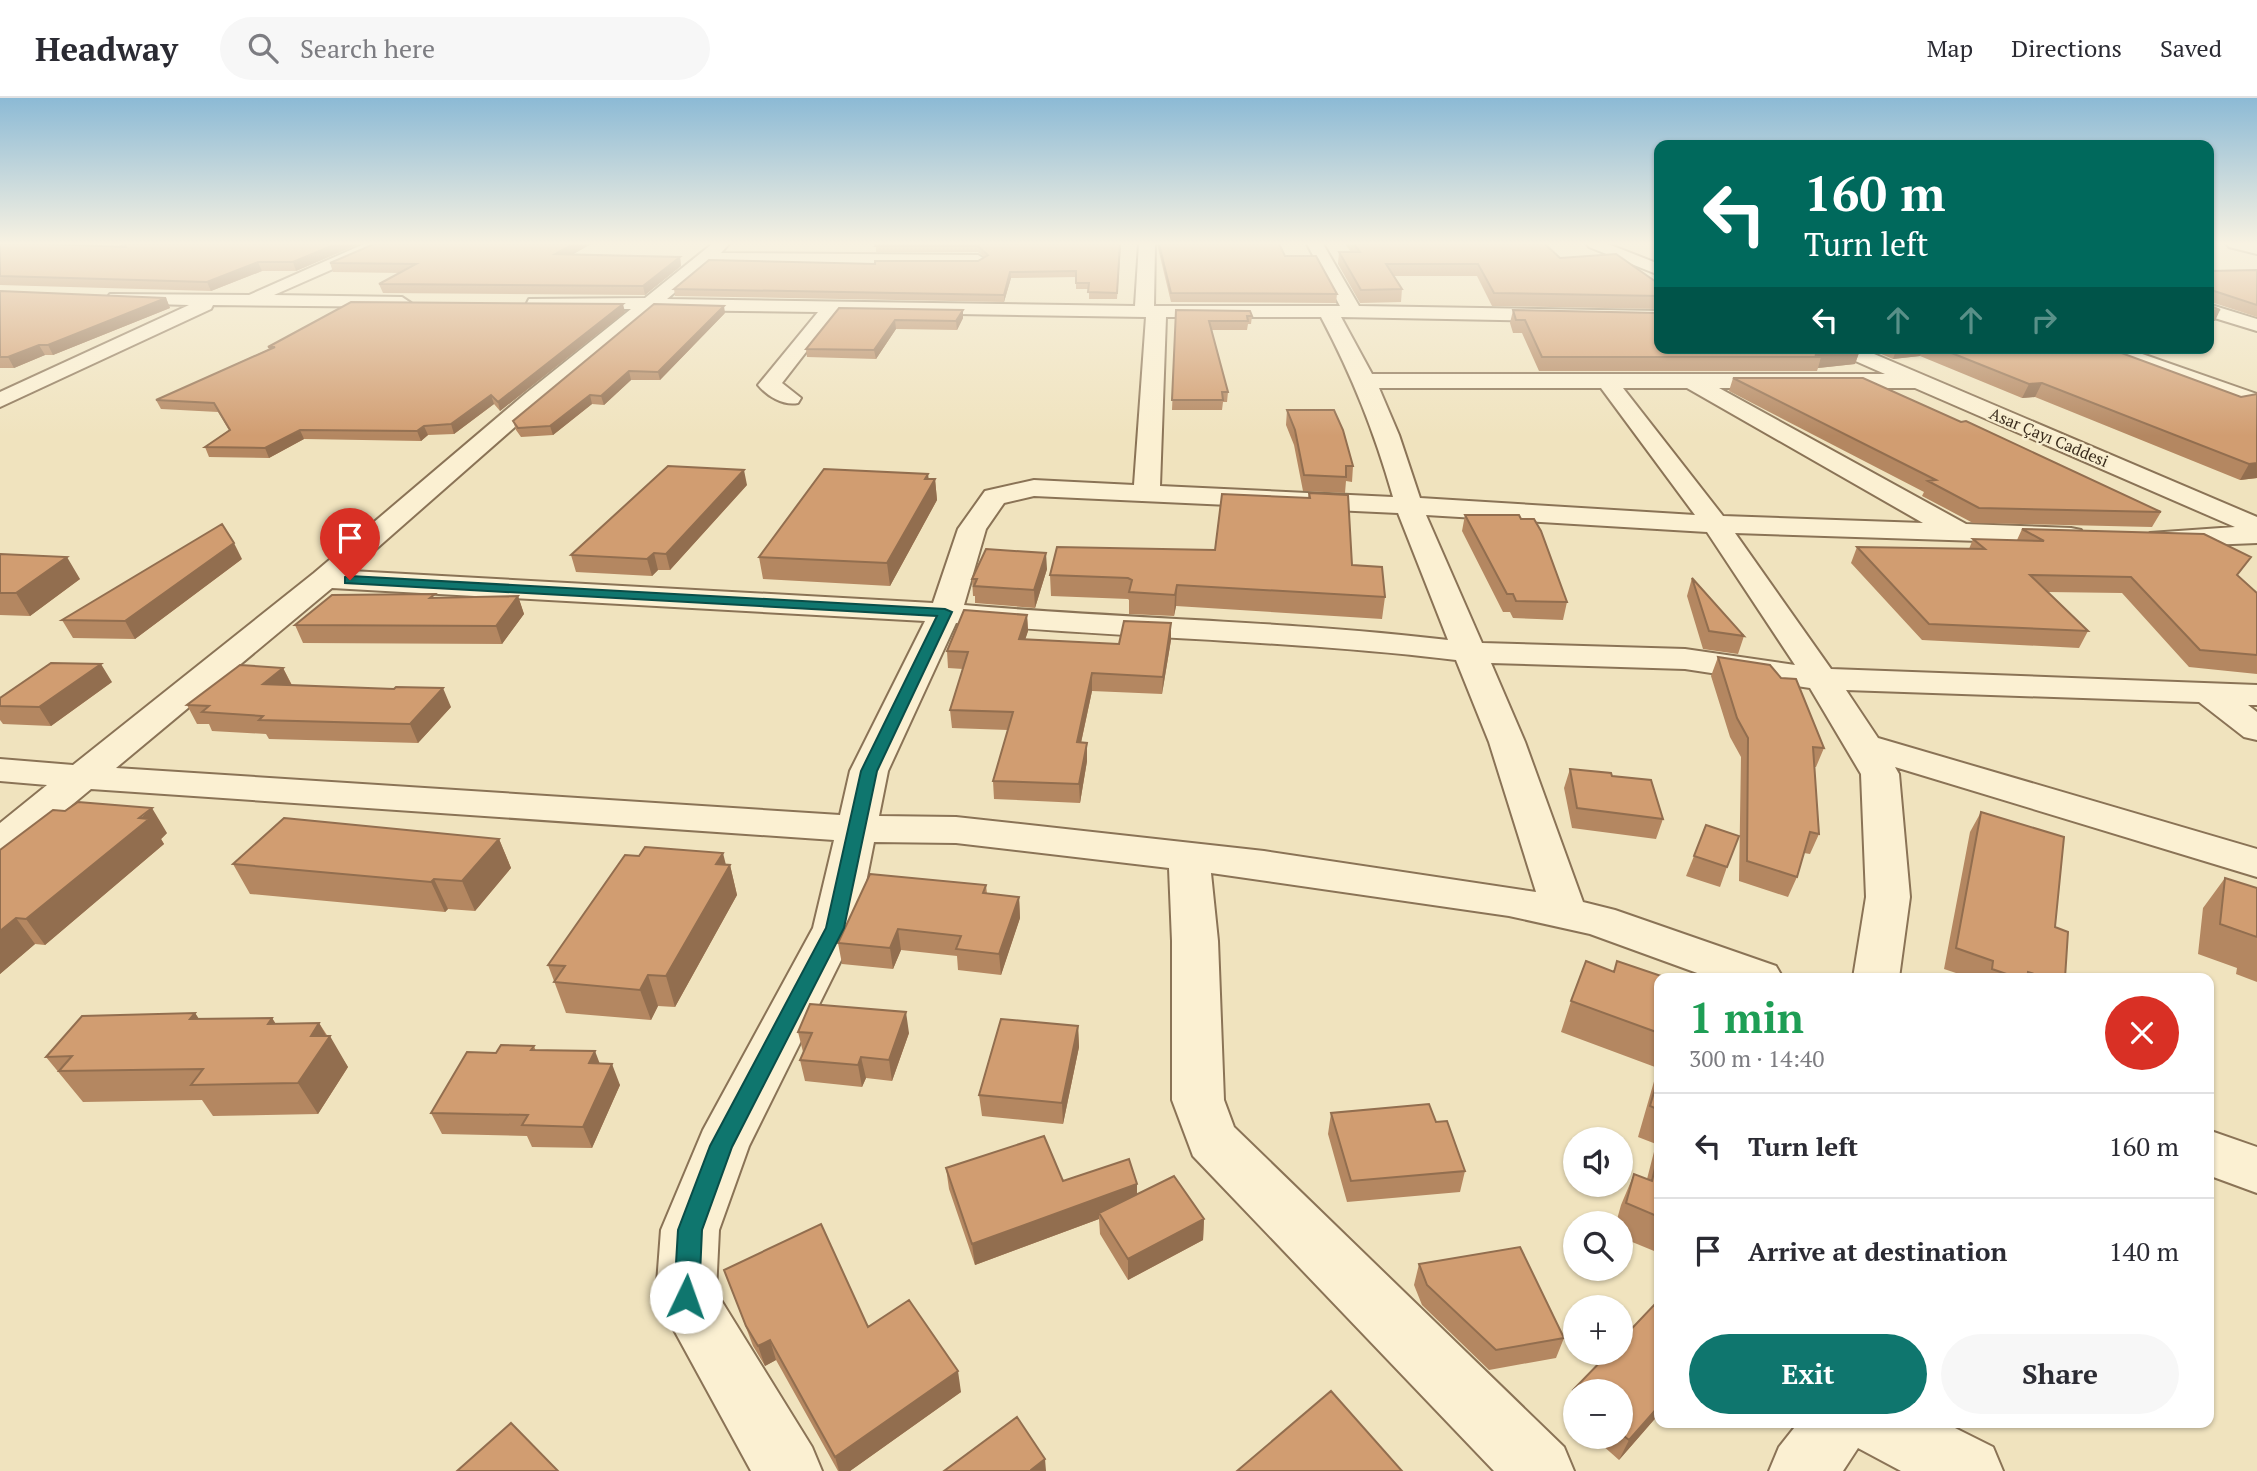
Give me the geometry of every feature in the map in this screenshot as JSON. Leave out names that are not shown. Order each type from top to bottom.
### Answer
[{"type":"street","points":[[0,400],[197,308]]},
{"type":"street","points":[[0,844],[325,579],[533,399],[644,308]]},
{"type":"street","points":[[790,398],[769,385],[831,308]]},
{"type":"street","points":[[836,308],[1654,317]]},
{"type":"street","points":[[1147,494],[1149,425],[1157,361],[1150,308]]},
{"type":"street","points":[[1339,308],[1387,435],[1409,506],[1507,742],[1565,913]]},
{"type":"street","points":[[2214,312],[2257,325]]},
{"type":"street","name":"Asar Çayı Caddesi","points":[[1856,354],[2257,527]]},
{"type":"street","points":[[2122,354],[2256,401]]},
{"type":"street","points":[[1365,381],[1917,381]]},
{"type":"street","points":[[1607,381],[1715,524],[1821,679],[1880,775],[1888,897],[1877,973]]},
{"type":"street","points":[[1691,381],[1963,533]]},
{"type":"street","points":[[788,1471],[686,1297],[690,1230],[722,1146],[835,928],[869,771],[945,612],[972,529],[994,497],[1034,488],[1715,524],[2189,540],[2257,535]]},
{"type":"street","points":[[325,579],[945,612],[1080,625],[1385,642],[1468,652],[1685,659],[1821,679],[2257,695]]},
{"type":"street","points":[[2208,692],[2257,729]]},
{"type":"street","points":[[1864,746],[2257,863]]},
{"type":"street","points":[[0,769],[80,777],[856,829],[956,830],[1189,857],[1495,899],[1565,913],[1599,921],[1746,973]]},
{"type":"street","points":[[1189,857],[1195,941],[1198,1100],[1212,1140],[1539,1471]]},
{"type":"street","points":[[2214,1154],[2257,1170]]},
{"type":"street","points":[[1803,1471],[1833,1428]]},
{"type":"street","points":[[1887,1428],[1969,1471]]},
{"type":"building","points":[[0,308],[141,308],[48,345],[39,345],[8,357],[0,357]]},
{"type":"building","points":[[340,308],[618,308],[498,402],[491,395],[451,424],[424,426],[417,431],[300,430],[265,448],[205,447],[230,430],[214,403],[156,400],[275,347],[268,347]]},
{"type":"building","points":[[649,308],[722,308],[658,372],[629,371],[601,396],[590,395],[550,426],[518,428],[513,421]]},
{"type":"building","points":[[839,308],[963,310],[956,321],[895,320],[874,350],[806,349]]},
{"type":"building","points":[[1176,310],[1250,311],[1252,316],[1247,316],[1248,321],[1209,321],[1228,392],[1222,392],[1223,400],[1172,400]]},
{"type":"building","points":[[1513,310],[1654,313],[1654,354],[1824,354],[1815,355],[1821,357],[1542,357],[1525,320],[1516,320]]},
{"type":"building","points":[[1954,354],[2124,354],[2241,397],[2257,394],[2257,463],[2249,464],[2042,383],[2029,384]]},
{"type":"building","points":[[1733,378],[1863,378],[1961,422],[1966,421],[2161,512],[1979,508],[1928,481],[1936,480]]},
{"type":"building","points":[[1287,410],[1334,410],[1353,466],[1346,466],[1346,477],[1304,475],[1295,430]]},
{"type":"building","points":[[668,466],[744,470],[666,554],[654,553],[647,559],[571,555]]},
{"type":"building","points":[[824,469],[928,474],[925,479],[935,479],[887,563],[759,557]]},
{"type":"building","points":[[1309,493],[1348,495],[1352,565],[1382,567],[1385,597],[1177,585],[1175,595],[1129,592],[1132,580],[1128,578],[1050,575],[1057,547],[1215,550],[1222,494],[1310,498]]},
{"type":"building","points":[[1465,515],[1519,515],[1521,519],[1534,519],[1567,602],[1516,601],[1513,594],[1507,594]]},
{"type":"building","points":[[222,524],[234,543],[125,621],[62,620]]},
{"type":"building","points":[[2022,529],[2204,534],[2251,557],[2237,575],[2257,593],[2257,655],[2200,650],[2131,577],[2030,575],[2088,631],[1929,624],[1857,547],[1985,549],[1973,539],[2044,541]]},
{"type":"building","points":[[986,549],[1046,553],[1034,590],[974,586],[977,579],[972,579]]},
{"type":"building","points":[[0,554],[67,557],[16,593],[0,593]]},
{"type":"building","points":[[1692,578],[1744,636],[1709,631]]},
{"type":"building","points":[[435,594],[430,598],[518,596],[496,626],[295,625],[332,595]]},
{"type":"building","points":[[964,610],[1027,615],[1019,639],[1119,644],[1124,621],[1171,623],[1163,677],[1092,673],[1077,742],[1087,743],[1079,784],[993,781],[1013,712],[950,710],[968,652],[947,651]]},
{"type":"building","points":[[1718,657],[1770,665],[1781,678],[1796,679],[1824,748],[1813,747],[1819,834],[1810,832],[1797,877],[1747,861],[1748,738],[1737,718]]},
{"type":"building","points":[[51,663],[101,664],[39,707],[0,706],[0,698]]},
{"type":"building","points":[[240,665],[283,668],[263,684],[443,688],[410,724],[259,720],[263,716],[202,712],[209,706],[187,705]]},
{"type":"building","points":[[1570,769],[1651,780],[1663,819],[1577,808]]},
{"type":"building","points":[[78,802],[152,808],[139,818],[149,819],[26,919],[16,918],[0,931],[0,850],[53,810],[65,811]]},
{"type":"building","points":[[1981,812],[2064,837],[2055,927],[2068,932],[2065,973],[2004,973],[1992,969],[1993,961],[1956,948]]},
{"type":"building","points":[[284,818],[499,839],[462,881],[434,879],[431,882],[233,864]]},
{"type":"building","points":[[1706,825],[1739,836],[1727,867],[1694,856]]},
{"type":"building","points":[[645,847],[723,853],[716,864],[730,865],[666,976],[648,975],[640,990],[554,982],[565,966],[548,965],[625,855],[639,856]]},
{"type":"building","points":[[870,874],[986,885],[983,893],[1019,897],[999,954],[956,949],[961,936],[898,929],[890,948],[838,943]]},
{"type":"building","points":[[2225,878],[2257,888],[2257,937],[2220,924]]},
{"type":"building","points":[[1586,961],[1614,972],[1617,961],[1654,974],[1654,1031],[1571,1001]]},
{"type":"building","points":[[810,1004],[906,1012],[889,1060],[861,1057],[858,1065],[800,1060],[812,1033],[798,1032]]},
{"type":"building","points":[[195,1013],[190,1019],[272,1018],[268,1024],[319,1023],[311,1036],[330,1036],[298,1083],[191,1085],[203,1069],[59,1071],[72,1056],[46,1057],[82,1016]]},
{"type":"building","points":[[1001,1019],[1078,1026],[1062,1103],[979,1095]]},
{"type":"building","points":[[501,1045],[534,1046],[531,1050],[595,1051],[589,1063],[612,1064],[583,1127],[522,1125],[528,1115],[431,1113],[467,1052],[496,1053]]},
{"type":"building","points":[[1654,1092],[1654,1108],[1650,1106]]},
{"type":"building","points":[[1429,1104],[1436,1122],[1447,1121],[1465,1171],[1351,1181],[1331,1113]]},
{"type":"building","points":[[1044,1136],[1063,1181],[1129,1159],[1137,1184],[972,1244],[946,1168]]},
{"type":"building","points":[[1654,1172],[1654,1215],[1626,1203],[1628,1197],[1633,1197],[1634,1174],[1652,1181]]},
{"type":"building","points":[[1174,1176],[1204,1219],[1128,1259],[1099,1213]]},
{"type":"building","points":[[821,1224],[868,1327],[909,1300],[958,1371],[835,1457],[770,1340],[758,1346],[746,1326],[724,1270]]},
{"type":"building","points":[[1520,1247],[1563,1338],[1496,1350],[1427,1285],[1419,1264]]},
{"type":"building","points":[[1654,1305],[1654,1412],[1633,1435],[1633,1379],[1584,1379],[1597,1365],[1633,1365],[1633,1327]]},
{"type":"building","points":[[1331,1391],[1402,1471],[1237,1471]]},
{"type":"building","points":[[1017,1417],[1045,1459],[1031,1471],[944,1471]]},
{"type":"building","points":[[511,1423],[558,1471],[457,1471]]},
{"type":"route","points":[[350,580],[945,612],[869,771],[835,928],[722,1146],[690,1230],[686,1297]]}]
